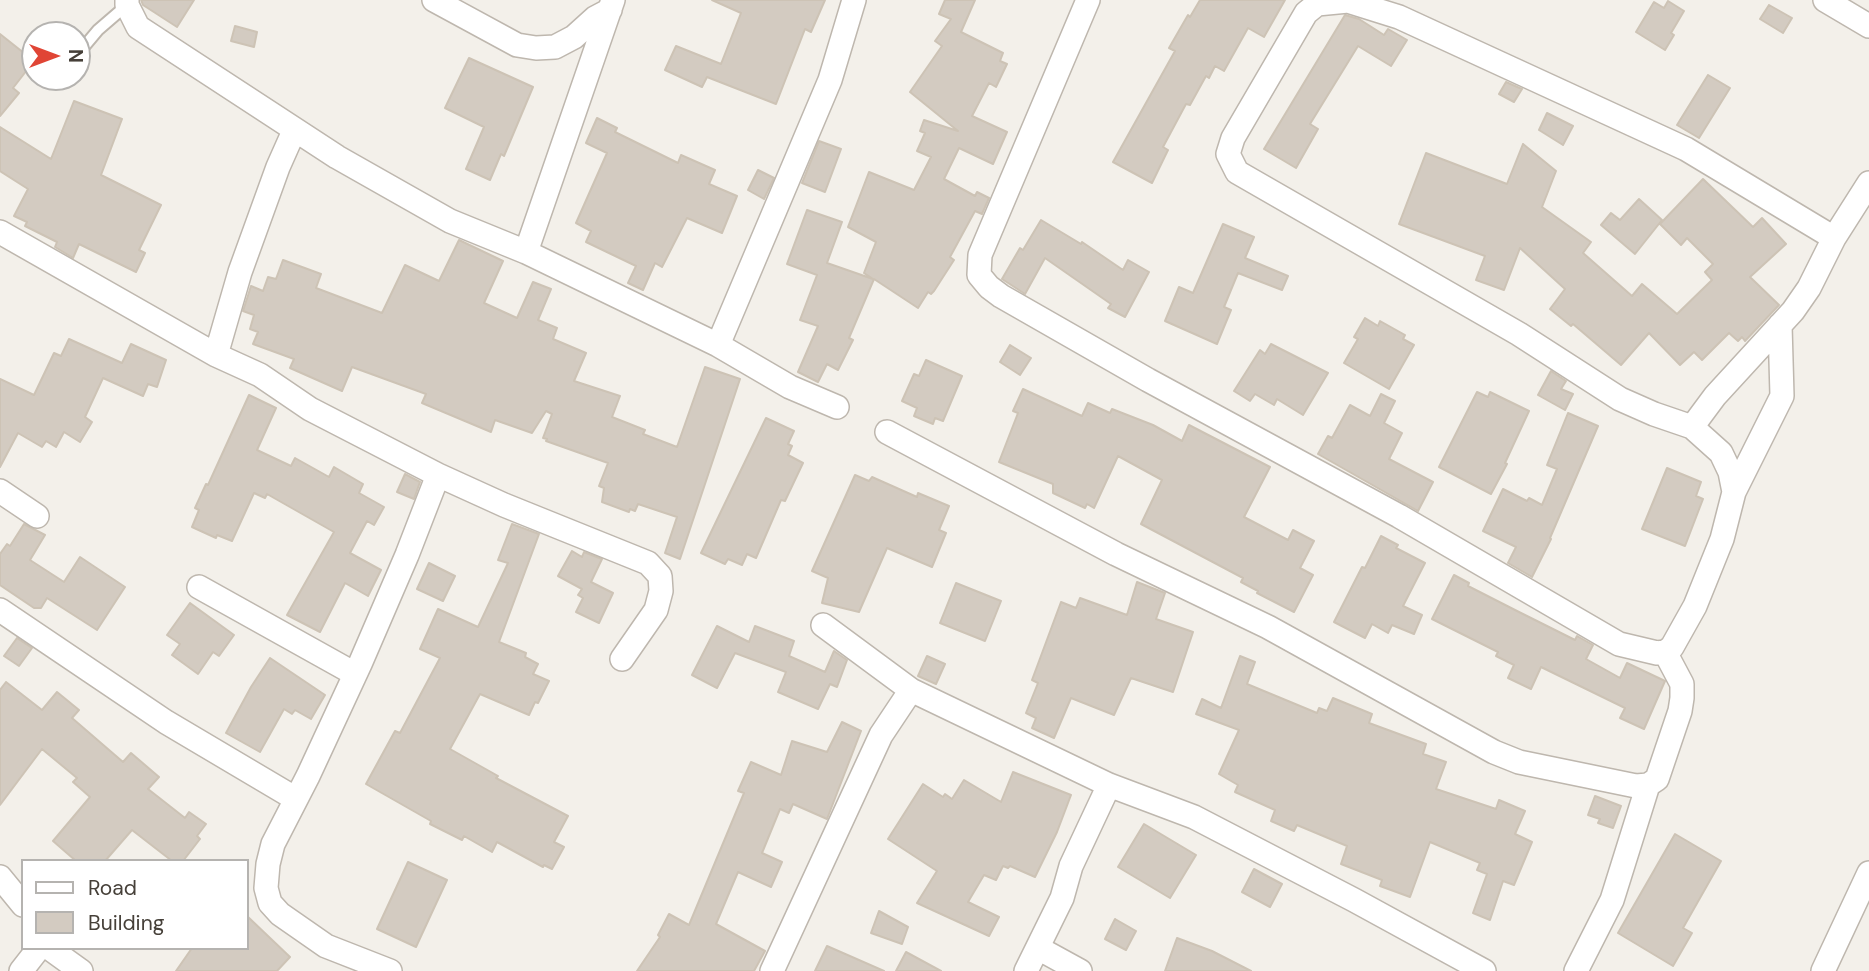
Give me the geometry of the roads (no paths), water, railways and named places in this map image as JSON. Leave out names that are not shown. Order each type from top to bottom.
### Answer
[{"type":"street","points":[[434,0],[517,45],[536,48],[555,47],[574,37],[611,5]]},
{"type":"street","points":[[718,345],[830,80],[854,0]]},
{"type":"street","points":[[1088,0],[979,255],[984,281],[1137,373],[1399,516],[1619,644],[1657,653],[1665,652],[1672,647],[1695,606],[1722,538],[1734,492],[1782,396],[1780,325]]},
{"type":"street","points":[[1825,0],[1869,26]]},
{"type":"street","points":[[1734,492],[1730,472],[1721,453],[1692,427],[1620,399],[1518,334],[1237,172],[1228,154],[1233,138],[1306,13],[1317,4],[1348,1],[1399,17],[1686,149],[1834,238]]},
{"type":"street","points":[[127,2],[138,26],[294,131],[450,221],[526,252],[718,345],[790,387],[837,407]]},
{"type":"street","points":[[526,252],[611,5]]},
{"type":"street","points":[[216,355],[240,272],[294,131]]},
{"type":"street","points":[[1692,427],[1714,396],[1793,311],[1869,183]]},
{"type":"street","points":[[0,232],[216,355],[243,366],[310,409],[438,475],[504,505],[648,563],[660,576],[661,591],[656,610],[622,659]]},
{"type":"street","points":[[887,432],[1116,554],[1268,627],[1494,752],[1518,762],[1636,786],[1648,785],[1657,779],[1682,698],[1682,684],[1665,652]]},
{"type":"street","points":[[390,971],[326,946],[280,914],[270,902],[266,888],[268,864],[273,844],[355,674],[407,555],[438,475]]},
{"type":"street","points":[[0,491],[37,516]]},
{"type":"street","points":[[199,587],[355,674]]},
{"type":"street","points":[[0,610],[166,722],[296,799]]},
{"type":"street","points":[[823,625],[911,690],[1109,785],[1194,817],[1484,971]]},
{"type":"street","points":[[772,971],[881,736],[911,690]]},
{"type":"street","points":[[1026,971],[1062,898],[1071,866],[1109,785]]},
{"type":"street","points":[[1576,971],[1612,901],[1648,785]]},
{"type":"street","points":[[1823,971],[1869,873]]},
{"type":"street","points":[[0,877],[21,903]]},
{"type":"street","points":[[1038,948],[1080,971]]},
{"type":"street","points":[[21,971],[37,950]]},
{"type":"street","points":[[53,950],[81,971]]},
{"type":"lane","points":[[91,38],[127,2]]}]
